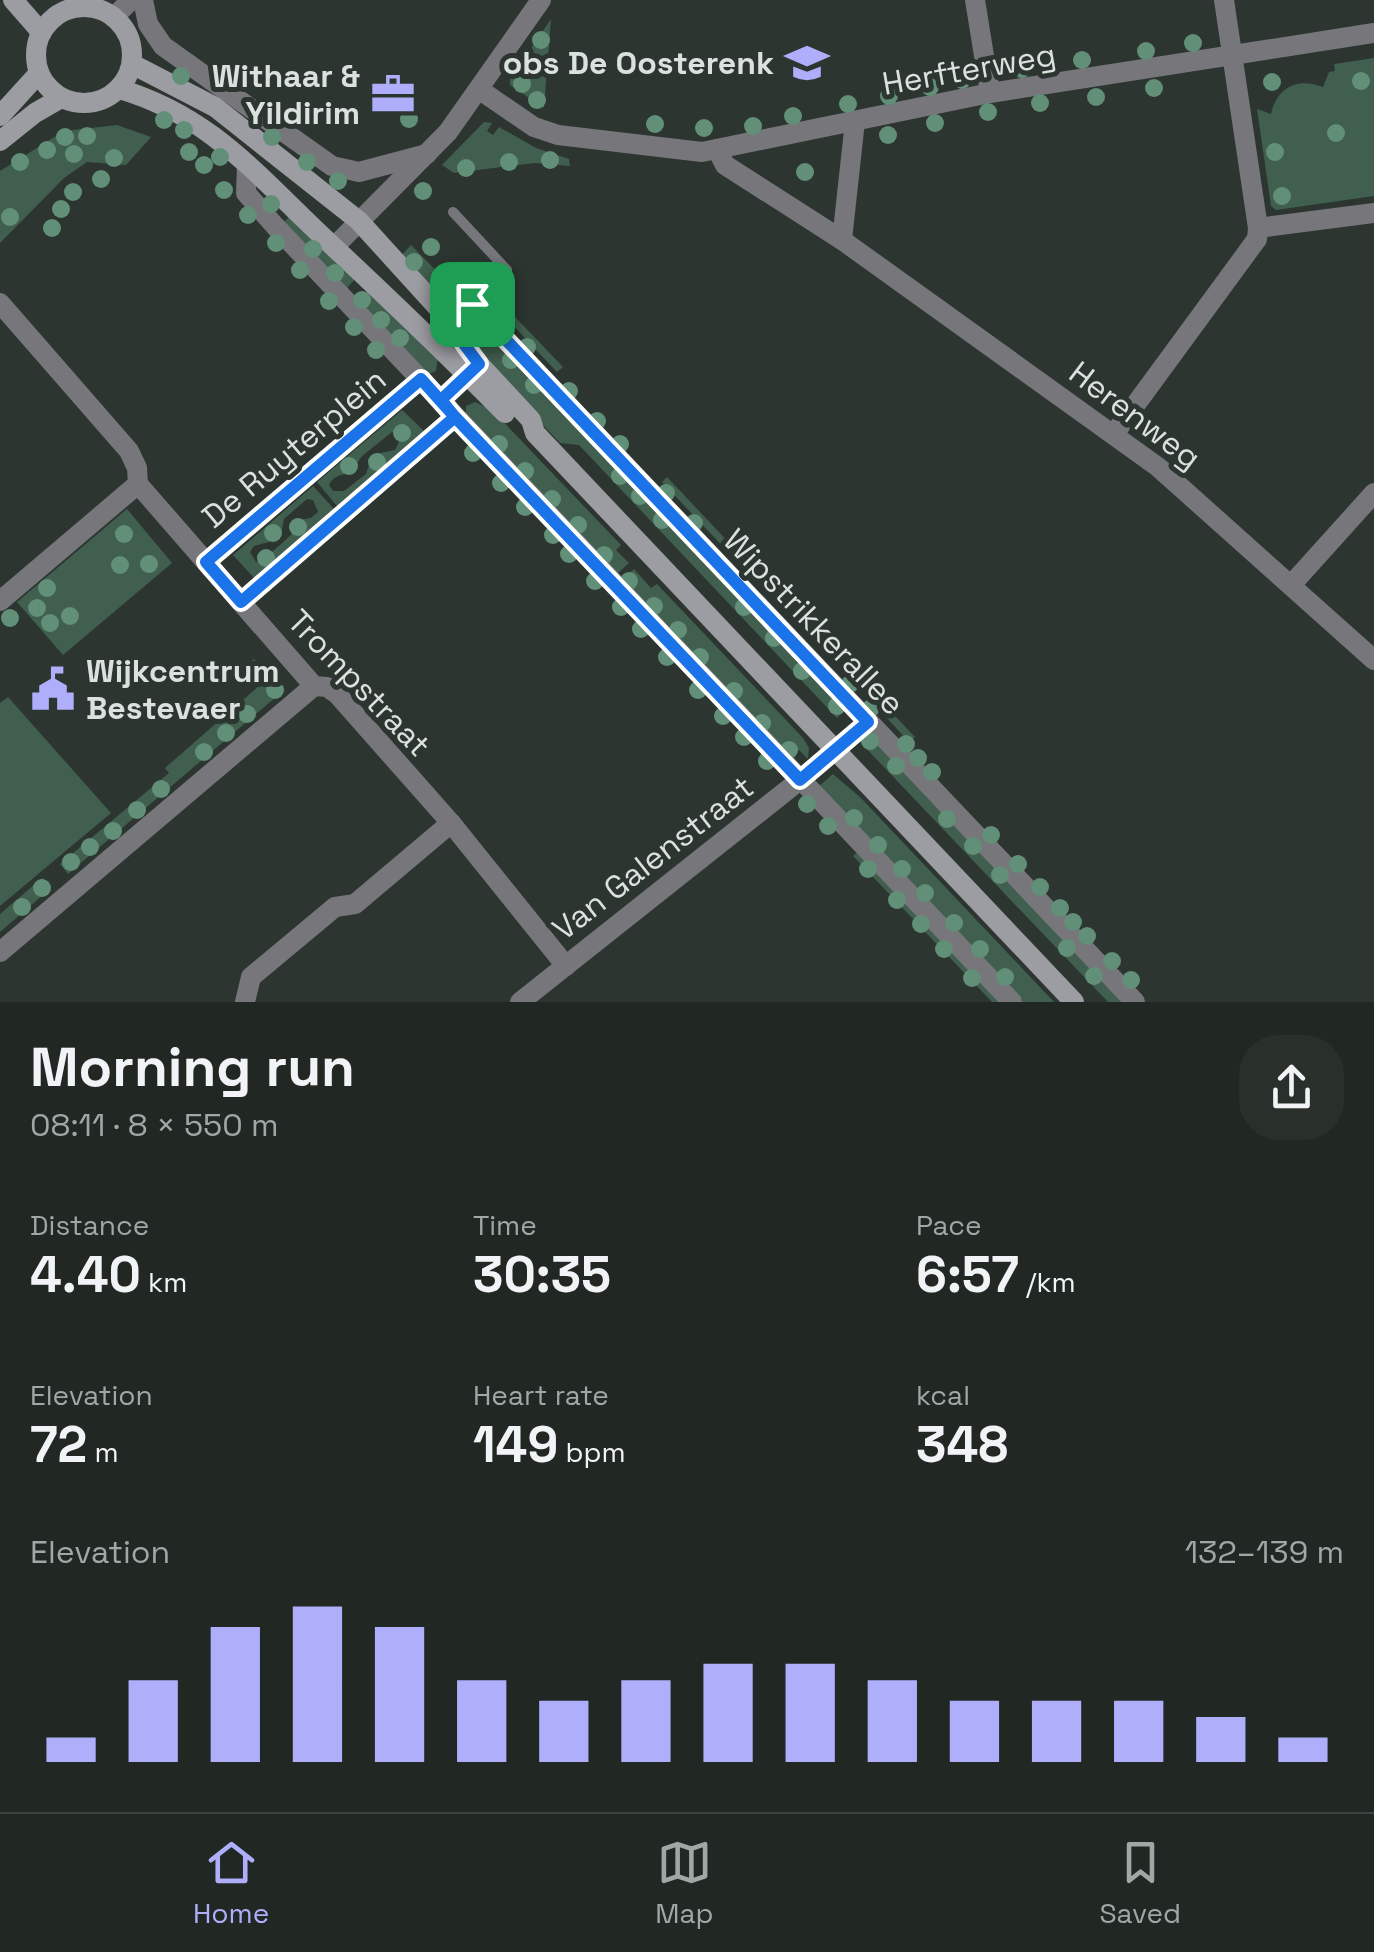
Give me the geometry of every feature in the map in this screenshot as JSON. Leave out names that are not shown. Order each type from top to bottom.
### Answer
[{"type":"main road","points":[[13,0],[42,32]]},
{"type":"main road","points":[[63,4],[94,8],[114,17],[130,40],[132,64],[119,89],[106,98],[76,103],[60,98],[39,74],[36,52],[42,32],[63,4]]},
{"type":"main road","points":[[132,64],[215,108],[359,222],[449,324],[473,370]]},
{"type":"main road","points":[[0,116],[39,74]]},
{"type":"main road","points":[[119,89],[179,111],[247,164],[473,370],[520,428],[534,433],[1074,1002]]},
{"type":"main road","points":[[0,142],[60,98]]},
{"type":"street","points":[[114,17],[131,0]]},
{"type":"street","points":[[143,0],[148,24],[162,46],[332,166],[359,172],[427,154]]},
{"type":"street","points":[[334,247],[448,132],[542,0]]},
{"type":"street","points":[[975,0],[990,93]]},
{"type":"street","points":[[1114,434],[1257,238],[1224,0]]},
{"type":"street","name":"Herfterweg","points":[[717,149],[990,93],[1374,34]]},
{"type":"street","points":[[480,90],[534,126],[558,136],[702,152],[717,149]]},
{"type":"street","points":[[842,240],[855,121]]},
{"type":"street","name":"Herenweg","points":[[717,149],[725,165],[842,240],[1158,467],[1374,660]]},
{"type":"street","points":[[247,164],[246,194],[1012,1002]]},
{"type":"street","points":[[1258,228],[1374,213]]},
{"type":"street","name":"Trompstraat","points":[[0,304],[128,452],[137,468],[138,484],[314,686],[327,687],[337,694],[450,823],[566,966]]},
{"type":"street","points":[[449,324],[472,304]]},
{"type":"street","name":"Wipstrikkerallee","points":[[472,304],[1136,1002]]},
{"type":"street","points":[[441,400],[473,370]]},
{"type":"street","name":"De Ruyterplein","points":[[206,562],[421,379]]},
{"type":"street","points":[[241,602],[455,417]]},
{"type":"street","points":[[0,601],[138,484]]},
{"type":"street","points":[[1292,584],[1374,494]]},
{"type":"street","points":[[0,952],[314,686]]},
{"type":"street","name":"Van Galenstraat","points":[[520,1002],[868,722]]},
{"type":"street","points":[[246,1002],[251,977],[335,907],[354,904],[450,823]]},
{"type":"lane","points":[[453,212],[506,270],[472,304]]},
{"type":"green space","points":[[551,19],[544,108],[510,85],[510,79]]},
{"type":"green space","points":[[1374,58],[1374,196],[1276,210],[1271,206],[1257,109],[1271,114],[1283,91],[1297,84],[1323,87],[1329,72],[1335,71],[1334,64]]},
{"type":"green space","points":[[484,122],[492,123],[487,131],[493,135],[499,127],[536,148],[569,159],[570,166],[535,163],[454,173],[442,165]]},
{"type":"green space","points":[[117,125],[151,137],[126,165],[87,162],[64,178],[0,243],[0,171],[64,131]]},
{"type":"green space","points":[[291,215],[356,278],[347,288],[284,222]]},
{"type":"green space","points":[[411,245],[460,295],[449,303],[443,302],[400,257]]},
{"type":"green space","points":[[368,290],[438,357],[436,371],[429,374],[358,300]]},
{"type":"green space","points":[[496,297],[563,367],[557,372],[491,302]]},
{"type":"green space","points":[[475,321],[846,709],[837,718],[579,445],[560,443],[506,386],[466,331],[470,322]]},
{"type":"green space","points":[[475,402],[492,410],[621,545],[616,550],[629,563],[617,574],[466,414],[466,406]]},
{"type":"green space","points":[[402,410],[424,431],[337,506],[317,482]],"holes":[[[392,432],[401,438],[395,450],[371,458],[366,474],[344,491],[333,491],[329,485],[333,479],[350,474],[362,456]]]},
{"type":"green space","points":[[667,477],[734,548],[729,553],[662,482]]},
{"type":"green space","points":[[313,486],[334,509],[254,578],[233,555]],"holes":[[[307,499],[313,500],[318,512],[298,520],[291,535],[256,562],[250,552],[254,546],[276,540],[284,519]]]},
{"type":"green space","points":[[127,509],[172,563],[63,655],[17,602]]},
{"type":"green space","points":[[634,569],[651,588],[657,584],[803,738],[809,748],[808,759],[799,750],[791,758],[622,580]]},
{"type":"green space","points":[[254,659],[282,692],[68,874],[60,864],[169,773],[165,768],[261,684],[248,664]]},
{"type":"green space","points":[[854,673],[915,737],[909,742],[849,677]]},
{"type":"green space","points":[[8,697],[111,813],[0,906],[0,703]]},
{"type":"green space","points":[[871,734],[1125,1002],[1108,1002],[861,743]]},
{"type":"green space","points":[[833,774],[861,798],[1054,1002],[1022,1002],[818,787]]},
{"type":"green space","points":[[856,853],[1000,1002],[992,1002],[853,856]]},
{"type":"green space","points":[[42,878],[51,888],[0,932],[0,914]]},
{"type":"place","name":"obs De Oosterenk","points":[[807,63]]},
{"type":"place","name":"Withaar & Yildirim","points":[[393,94]]},
{"type":"place","name":"Wijkcentrum Bestevaer","points":[[53,689]]},
{"type":"route","points":[[472,304],[449,324],[479,364],[441,400],[455,417],[241,602],[206,562],[421,379],[455,417],[800,780],[868,722],[472,304]]}]
